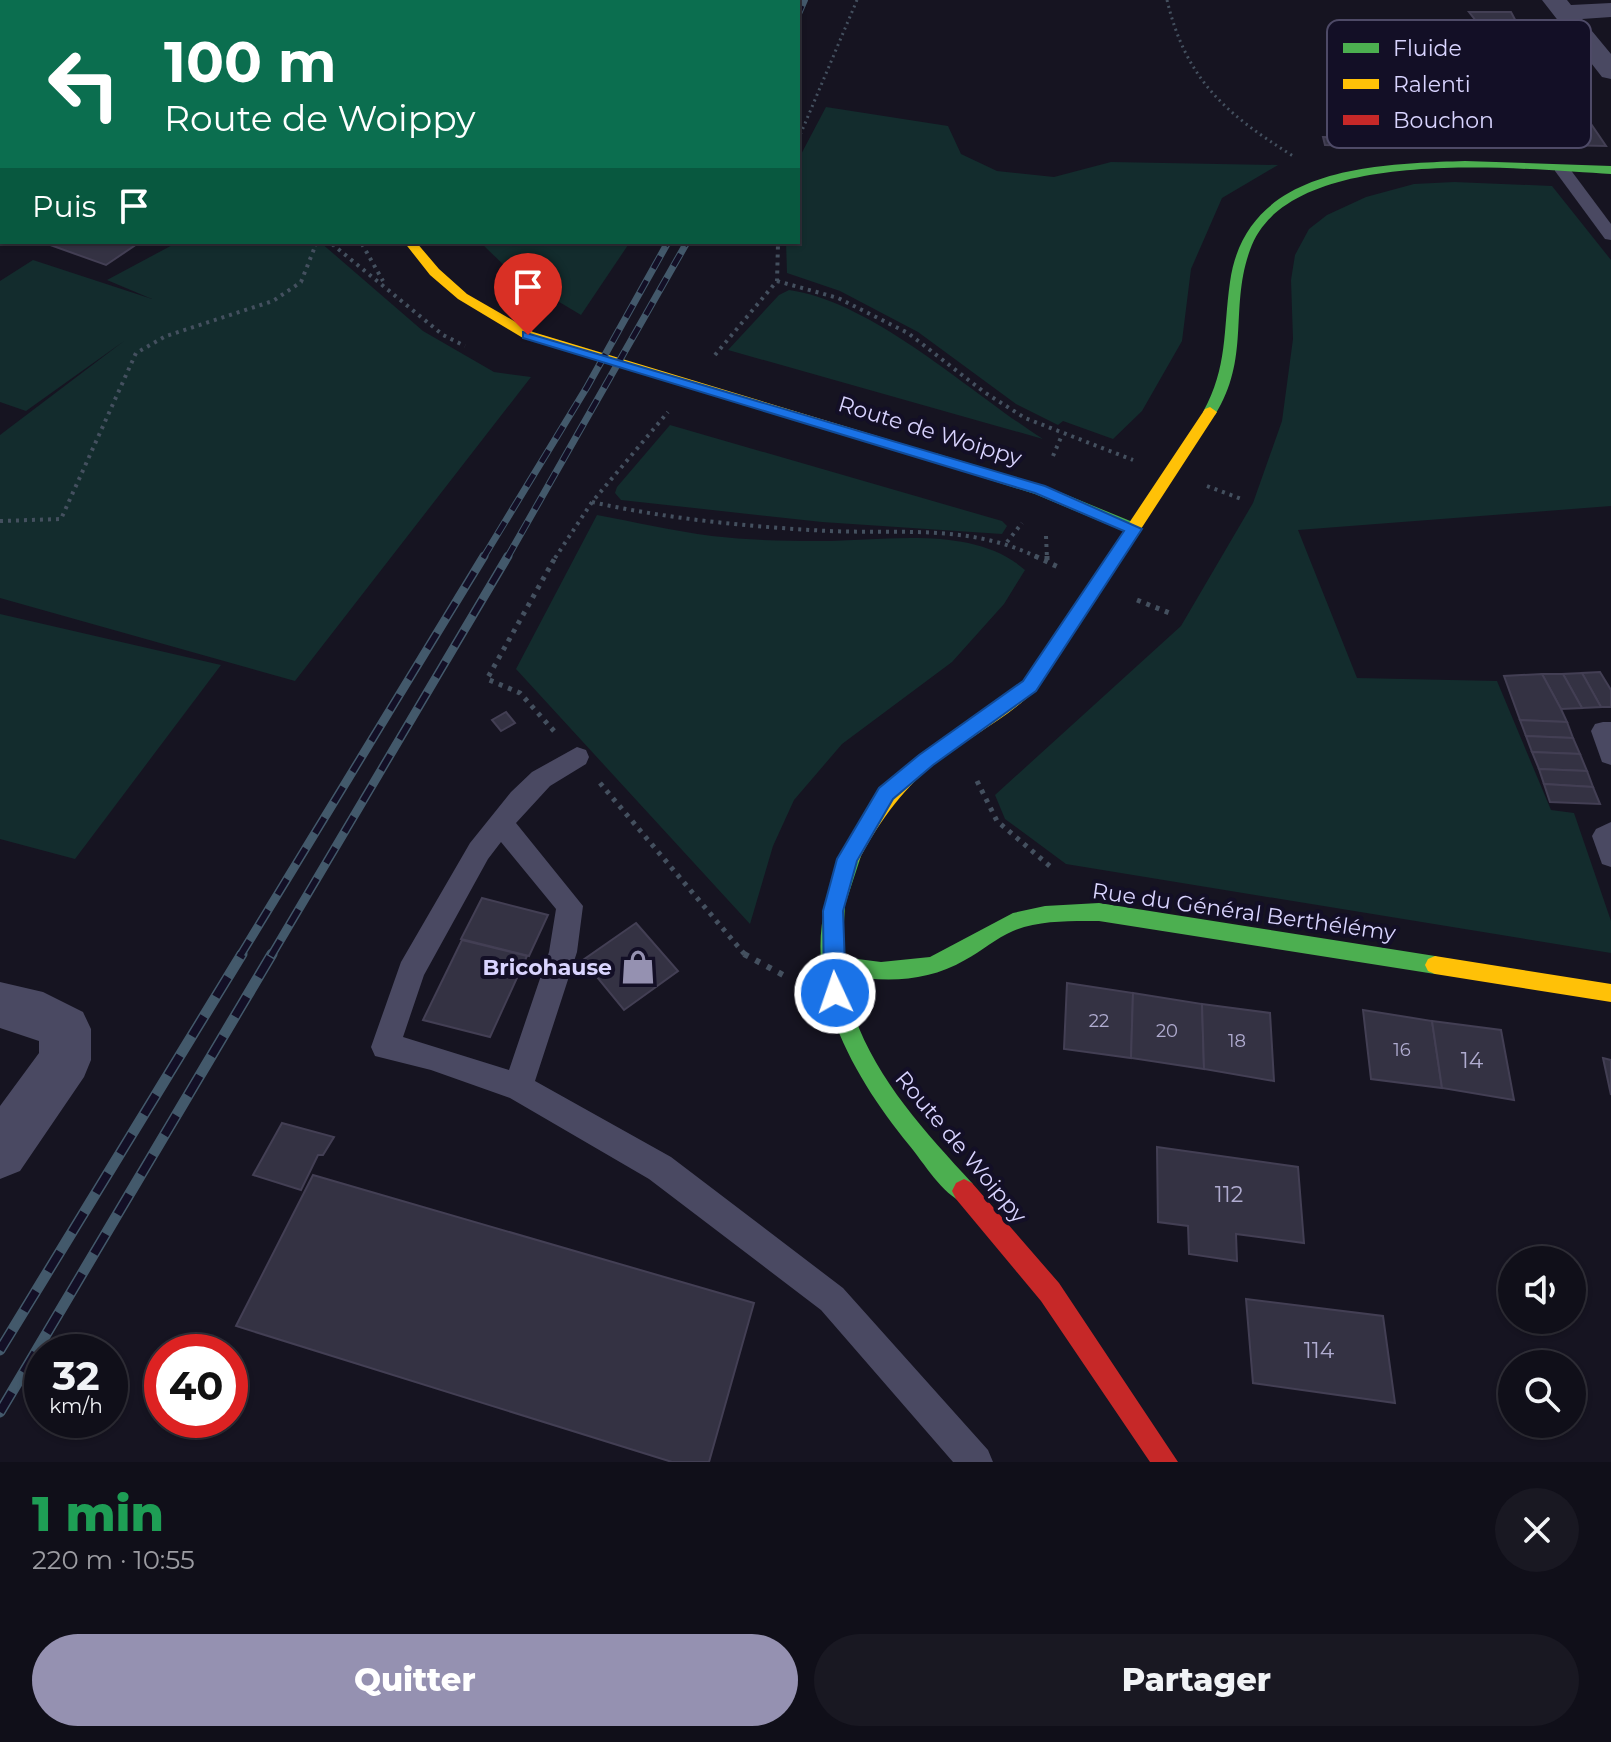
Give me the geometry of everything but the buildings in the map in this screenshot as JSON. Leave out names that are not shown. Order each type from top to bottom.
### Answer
[{"type":"main road","points":[[1134,529],[1230,377],[1237,290],[1248,235],[1264,214],[1306,188],[1365,171],[1414,166],[1611,170]]},
{"type":"main road","name":"Route de Woippy","points":[[411,244],[428,267],[451,289],[496,319],[528,335],[1040,490],[1134,529],[1029,686],[926,760],[886,794],[847,859],[833,911],[833,964],[835,993],[864,1068],[903,1123],[1033,1269],[1165,1462]]},
{"type":"main road","name":"Rue du Général Berthélémy","points":[[833,964],[869,972],[908,972],[949,959],[1002,926],[1047,912],[1099,912],[1611,993]]},
{"type":"street","points":[[1560,7],[1611,10]]},
{"type":"street","points":[[1591,46],[1611,71]]},
{"type":"street","points":[[0,1005],[43,1016],[65,1029],[65,1060],[0,1152]]},
{"type":"lane","points":[[1561,168],[1611,235]]},
{"type":"lane","points":[[1611,731],[1603,731],[1611,755]]},
{"type":"lane","points":[[577,757],[541,779],[479,851],[411,971],[385,1047],[431,1057],[518,1087],[660,1168],[832,1299],[976,1462]]},
{"type":"lane","points":[[501,823],[570,906],[563,952],[518,1087]]},
{"type":"lane","points":[[1611,833],[1605,836],[1611,856]]},
{"type":"path","points":[[800,135],[857,0]]},
{"type":"path","points":[[1167,0],[1172,30],[1189,64],[1220,107],[1305,163]]},
{"type":"path","points":[[0,521],[61,519],[136,353],[166,336],[273,301],[301,282],[316,244]]},
{"type":"path","points":[[333,244],[385,285],[362,244]]},
{"type":"path","points":[[734,331],[777,281],[778,244]]},
{"type":"path","points":[[777,281],[838,298],[908,333],[984,392],[1025,418],[1062,435]]},
{"type":"path","points":[[642,444],[592,502],[559,551],[487,679],[520,693],[748,958],[772,971],[835,993]]},
{"type":"path","points":[[592,502],[637,512],[749,524],[828,531],[940,532],[1007,542]]},
{"type":"path","points":[[977,781],[983,803],[998,826],[1057,872],[1099,912]]},
{"type":"green space","points":[[826,107],[948,126],[961,154],[997,171],[1054,177],[1111,162],[1278,165],[1222,198],[1191,269],[1182,341],[1142,411],[1113,439],[1063,421],[1058,425],[1016,404],[918,332],[840,291],[787,273],[786,244],[800,244],[800,156]]},
{"type":"green space","points":[[1454,182],[1552,186],[1611,260],[1611,506],[1298,530],[1357,678],[1497,681],[1551,810],[1574,813],[1611,921],[1611,953],[1066,864],[1005,819],[995,795],[1181,626],[1253,503],[1282,421],[1293,339],[1291,280],[1295,255],[1309,229],[1327,215],[1366,197],[1414,184]]},
{"type":"green space","points":[[174,244],[322,244],[423,331],[494,372],[531,377],[295,681],[0,598],[0,435],[124,341],[26,411],[0,402],[0,281],[33,260],[152,299],[107,280]]},
{"type":"green space","points":[[482,244],[628,245],[581,315],[514,275]]},
{"type":"green space","points":[[789,290],[821,298],[887,330],[1043,439],[728,350],[779,295]]},
{"type":"green space","points":[[670,425],[1002,521],[1007,526],[1002,534],[822,522],[621,500],[615,493],[617,487]]},
{"type":"green space","points":[[597,515],[683,532],[738,538],[953,540],[1003,555],[1025,570],[1004,604],[952,662],[842,744],[794,800],[773,846],[750,924],[516,669]]},
{"type":"green space","points":[[0,614],[221,665],[75,859],[0,839]]},
{"type":"railway","points":[[800,11],[805,0]]},
{"type":"railway","points":[[483,558],[587,387],[667,244]]},
{"type":"railway","points":[[507,558],[686,244]]},
{"type":"railway","points":[[240,956],[484,556]]},
{"type":"railway","points":[[271,956],[508,556]]},
{"type":"railway","points":[[0,1350],[242,954]]},
{"type":"railway","points":[[0,1412],[272,954]]},
{"type":"traffic: fast","points":[[1210,412],[1228,371],[1235,289],[1244,247],[1267,213],[1305,189],[1353,174],[1408,166],[1521,165],[1611,170]]},
{"type":"traffic: fast","points":[[935,458],[1040,490],[1134,529]]},
{"type":"traffic: fast","points":[[851,856],[835,905],[831,952],[837,996],[852,1039],[874,1079],[901,1118],[964,1191]]},
{"type":"traffic: fast","points":[[833,964],[881,971],[930,966],[945,961],[1013,922],[1056,913],[1099,912],[1435,965]]},
{"type":"traffic: slow","points":[[412,244],[448,285],[494,317],[528,335],[935,458]]},
{"type":"traffic: slow","points":[[851,856],[878,810],[913,771],[999,711],[1031,684],[1210,412]]},
{"type":"traffic: slow","points":[[1435,965],[1611,993]]},
{"type":"traffic: jam","points":[[964,1191],[1050,1292],[1165,1462]]},
{"type":"place","name":"Bricohause","points":[[638,967]]},
{"type":"route","points":[[528,335],[565,349],[1040,490],[1134,529],[1029,686],[997,713],[926,760],[886,794],[847,859],[833,911],[835,993]]}]
